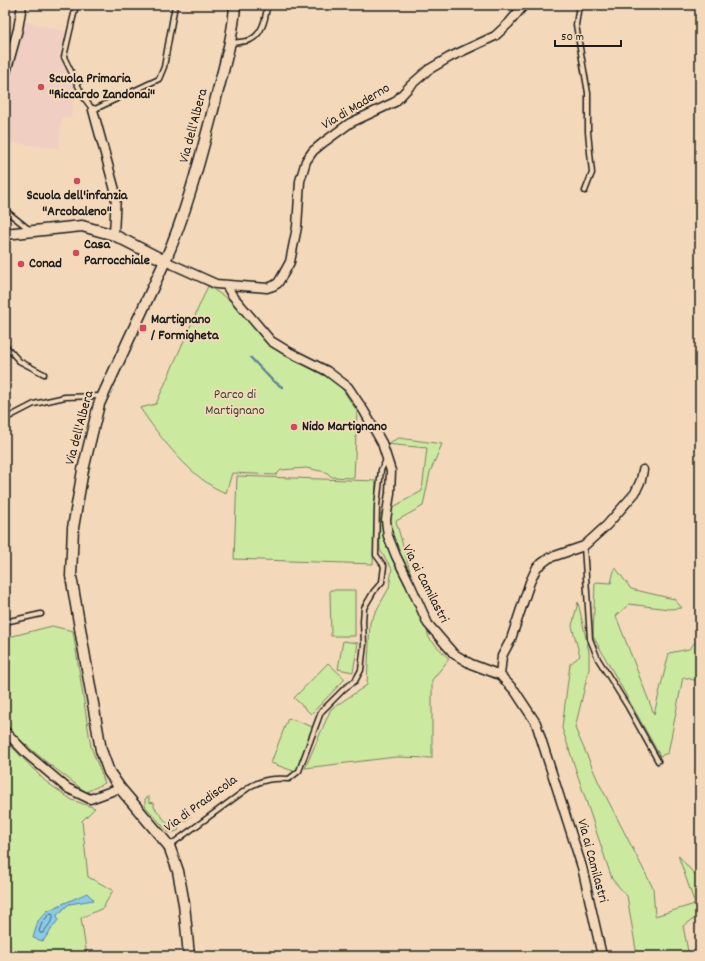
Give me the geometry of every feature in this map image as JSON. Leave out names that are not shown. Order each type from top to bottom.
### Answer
[{"type":"street","points":[[5,76],[18,29],[22,5]]},
{"type":"street","name":"Via dell'Albera","points":[[120,788],[109,772],[101,750],[71,576],[73,528],[83,470],[99,404],[165,261],[192,188],[230,43],[235,5]]},
{"type":"street","name":"Via di Maderno","points":[[165,261],[216,284],[267,288],[278,283],[290,262],[294,247],[300,181],[306,161],[313,151],[350,123],[395,102],[410,85],[428,70],[450,57],[496,36],[524,5]]},
{"type":"street","points":[[93,110],[116,194],[114,235]]},
{"type":"street","points":[[5,234],[82,226],[114,235],[165,261]]},
{"type":"street","name":"Via ai Camilastri","points":[[226,285],[232,295],[271,341],[327,371],[348,387],[382,443],[391,472],[386,520],[388,536],[396,556],[428,624],[454,654],[471,664],[500,675],[515,691],[536,723],[582,867],[602,956]]},
{"type":"street","points":[[500,675],[502,656],[511,639],[530,582],[537,567],[549,558],[584,546],[607,525],[635,493],[641,480],[643,470]]},
{"type":"street","points":[[5,731],[27,754],[67,788],[90,798],[120,788]]},
{"type":"street","name":"Via di Pradiscola","points":[[120,788],[169,846],[178,871],[184,904],[189,956]]},
{"type":"lane","points":[[76,5],[64,57],[84,98],[93,110],[159,79],[164,67],[175,5]]},
{"type":"lane","points":[[230,43],[250,40],[261,31],[267,15],[268,5]]},
{"type":"lane","points":[[579,5],[576,26],[588,93],[588,132],[592,173],[585,191]]},
{"type":"lane","points":[[5,210],[33,232]]},
{"type":"lane","points":[[5,345],[19,361],[44,374]]},
{"type":"lane","points":[[5,419],[34,404],[65,397],[102,396]]},
{"type":"lane","name":"Via di Pradiscola","points":[[169,846],[251,786],[262,780],[271,778],[289,779],[299,771],[321,712],[345,688],[355,681],[361,670],[364,644],[364,608],[382,582],[384,566],[376,555],[377,506],[381,470],[387,459]]},
{"type":"lane","points":[[584,546],[590,639],[598,659],[628,707],[658,761]]},
{"type":"lane","points":[[5,622],[41,614]]},
{"type":"shaded area","name":"Scuola Primaria \"Riccardo Zandonai\"","points":[[24,21],[67,32],[59,55],[79,96],[79,99],[73,99],[71,118],[62,117],[58,148],[5,142],[5,102],[9,77]]},
{"type":"green space","name":"Parco di Martignano","points":[[208,286],[231,301],[264,338],[287,354],[339,384],[357,411],[354,478],[332,477],[326,472],[306,468],[281,470],[276,475],[232,473],[226,493],[201,479],[167,444],[157,431],[140,408],[156,404]]},
{"type":"green space","points":[[399,438],[442,444],[430,472],[423,506],[396,521],[429,638],[449,659],[432,680],[432,758],[396,757],[305,768],[331,709],[367,685],[370,622],[389,588],[392,569],[380,550],[379,515],[422,491],[427,448],[386,444]]},
{"type":"green space","points":[[237,476],[376,481],[373,564],[234,559]]},
{"type":"green space","points":[[615,567],[631,589],[674,599],[682,608],[669,609],[629,604],[616,616],[654,714],[669,653],[689,649],[700,637],[700,683],[683,677],[668,753],[660,756],[593,636],[595,582],[611,583]]},
{"type":"green space","points":[[330,590],[355,590],[355,636],[331,636]]},
{"type":"green space","points":[[578,602],[589,652],[589,669],[575,728],[599,783],[653,888],[655,916],[695,904],[678,855],[700,881],[700,915],[683,926],[689,956],[637,956],[627,896],[612,879],[562,728],[570,664],[580,656],[572,626]]},
{"type":"green space","points":[[52,626],[73,631],[91,747],[105,783],[86,792],[45,761],[11,732],[5,719],[5,638]]},
{"type":"green space","points":[[343,641],[358,643],[353,672],[338,669]]},
{"type":"green space","points":[[328,663],[345,679],[311,714],[294,698]]},
{"type":"green space","points":[[288,718],[313,727],[296,772],[271,763]]},
{"type":"green space","points":[[5,738],[45,781],[72,800],[95,808],[82,821],[88,877],[113,890],[103,908],[81,918],[87,956],[5,956],[5,880],[7,880],[10,859],[5,849]],"holes":[[[94,899],[69,904],[57,915],[52,928],[43,941],[47,911],[65,903]]]},
{"type":"green space","points":[[149,796],[149,802],[154,803],[154,807],[171,828],[190,813],[191,816],[177,827],[179,830],[175,832],[168,832],[145,806],[145,799]]},
{"type":"water","points":[[87,893],[94,900],[69,904],[57,915],[58,920],[43,941],[33,938],[38,921],[47,911]]},
{"type":"waterway","points":[[251,358],[272,380],[282,387]]},
{"type":"place","name":"Scuola Primaria \"Riccardo Zandonai\"","points":[[41,87]]},
{"type":"place","name":"Scuola dell'infanzia \"Arcobaleno\"","points":[[77,181]]},
{"type":"place","name":"Casa Parrocchiale","points":[[76,253]]},
{"type":"place","name":"Conad","points":[[21,264]]},
{"type":"place","name":"Martignano / Formigheta","points":[[143,328]]},
{"type":"place","name":"Nido Martignano","points":[[294,427]]}]
